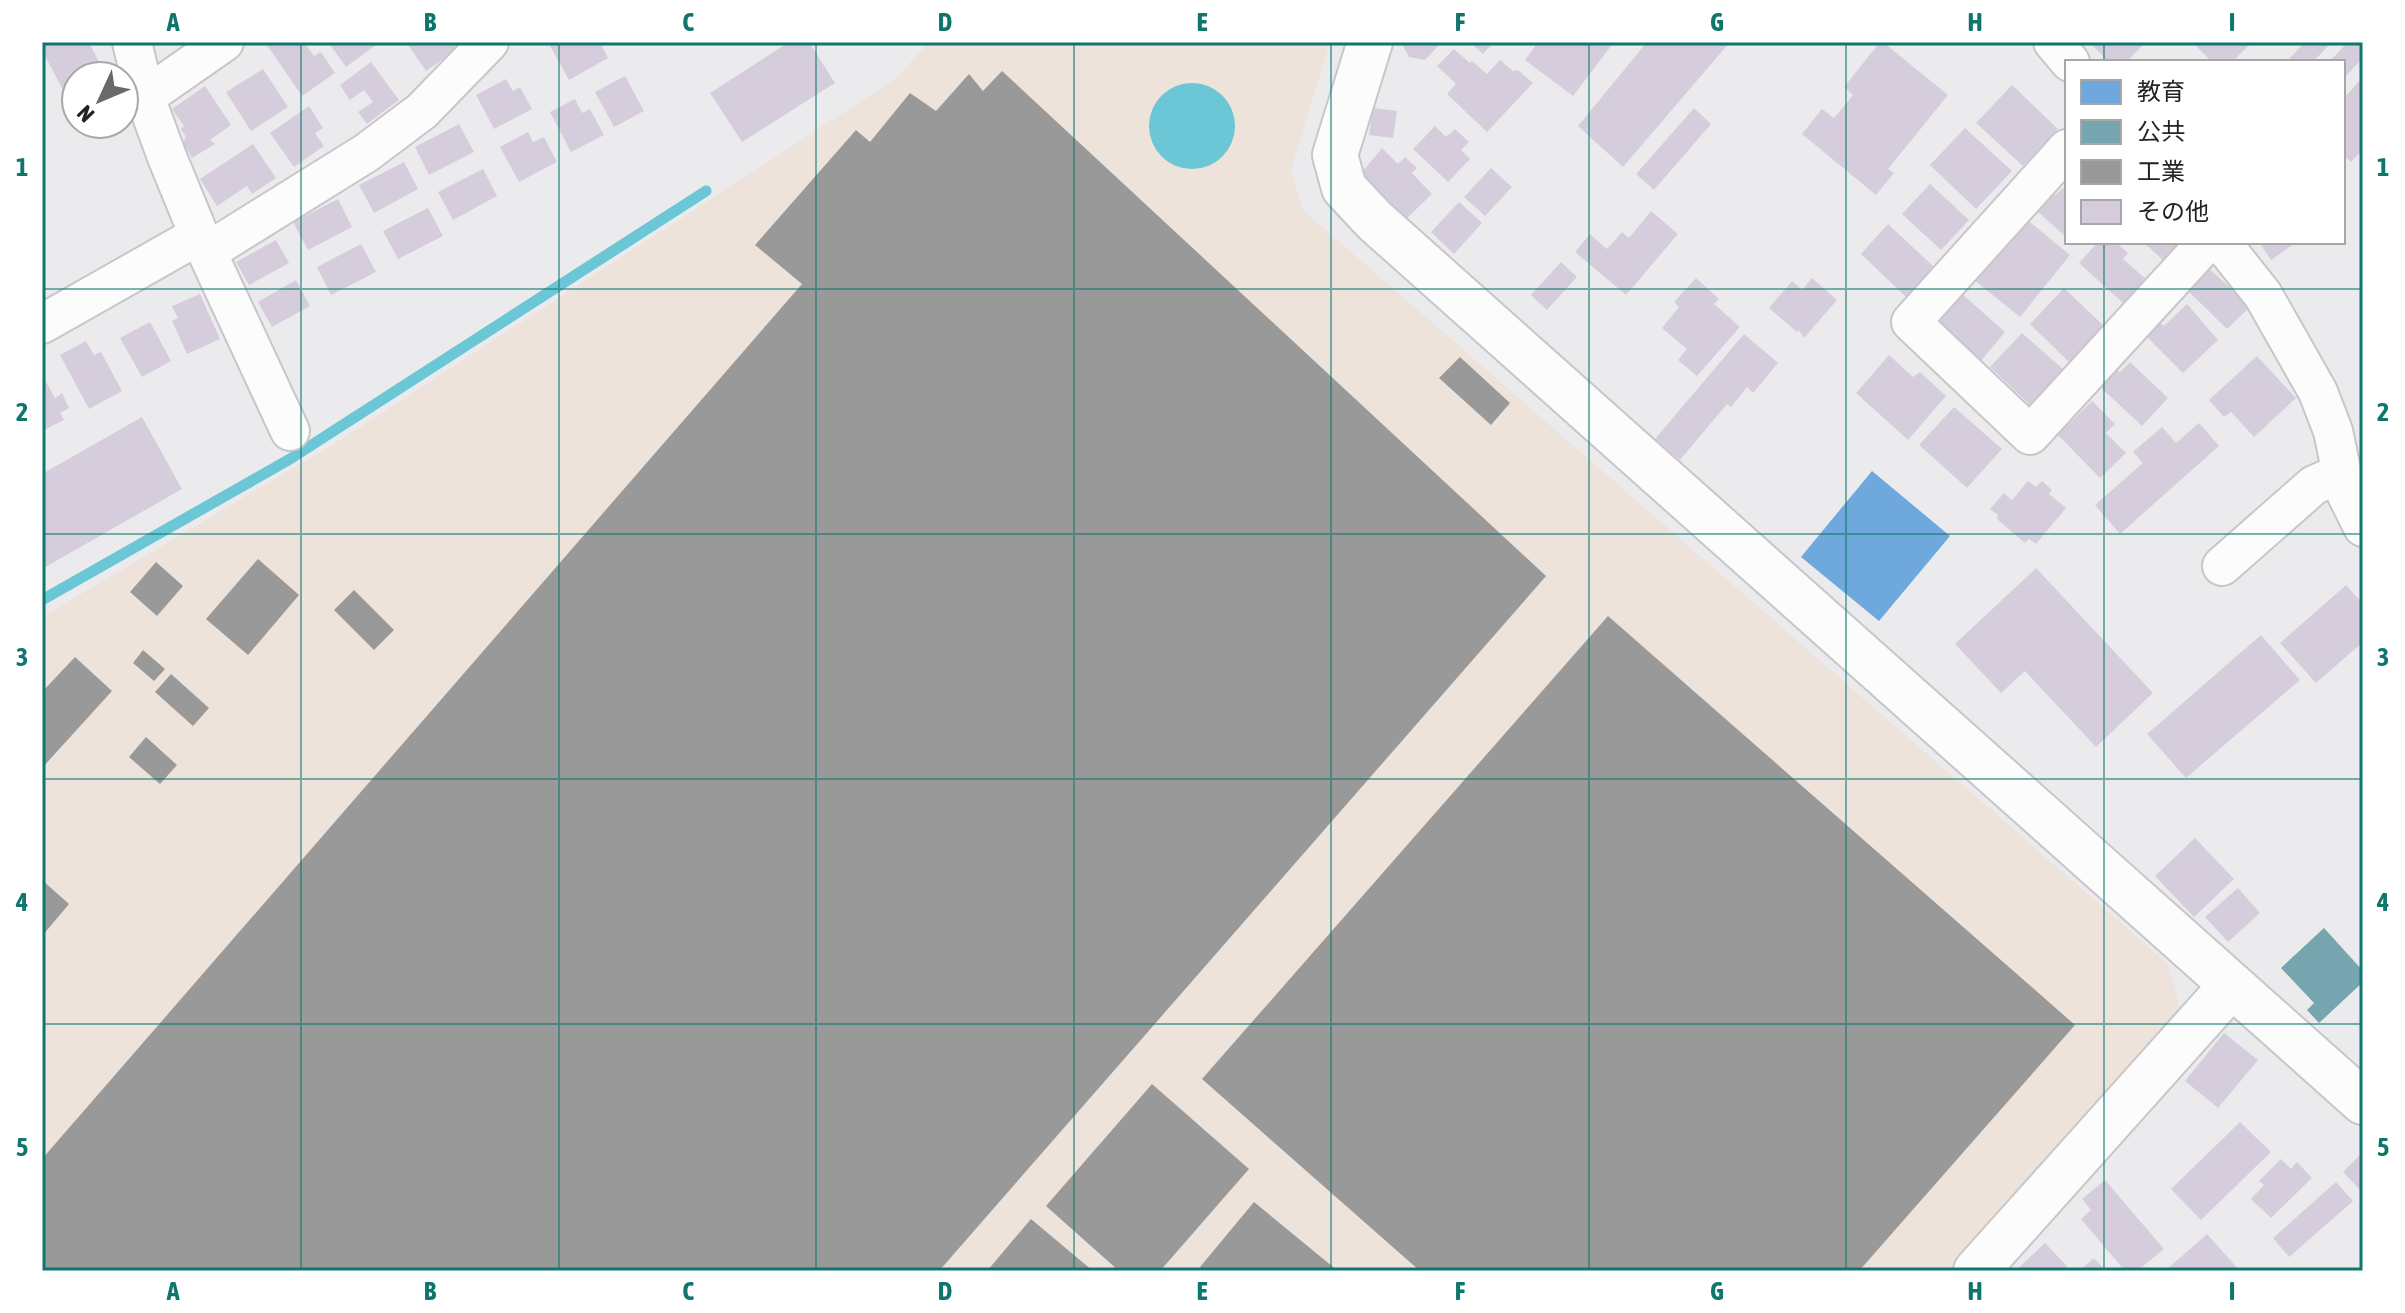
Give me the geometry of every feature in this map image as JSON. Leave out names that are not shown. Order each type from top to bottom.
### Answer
[{"type":"street","points":[[132,42],[145,97],[203,244],[290,431]]},
{"type":"street","points":[[145,97],[224,42]]},
{"type":"street","points":[[42,324],[203,244],[366,153],[422,111],[489,42]]},
{"type":"street","points":[[1370,42],[1335,155],[1344,188],[1398,242],[2363,1102]]},
{"type":"street","points":[[2053,42],[2068,60]]},
{"type":"street","points":[[2065,151],[1911,322],[2030,435],[2205,244]]},
{"type":"street","points":[[2223,244],[2263,295],[2318,392],[2333,431],[2346,493],[2363,527]]},
{"type":"street","points":[[2222,566],[2314,485],[2342,473]]},
{"type":"street","points":[[1976,1271],[2232,985]]},
{"type":"shaded area","points":[[929,42],[1330,42],[1291,170],[1303,210],[2167,963],[2181,1010],[1949,1271],[42,1271],[42,617],[332,445],[895,79]]},
{"type":"water","points":[[1192,83],[1208,87],[1222,96],[1231,110],[1235,126],[1231,142],[1222,156],[1208,165],[1192,169],[1176,165],[1162,156],[1153,142],[1149,126],[1153,110],[1162,96],[1176,87]]},
{"type":"building: 教育","points":[[1872,471],[1950,536],[1879,621],[1801,557]]},
{"type":"building: 公共","points":[[2324,928],[2363,971],[2363,982],[2319,1023],[2307,1010],[2314,1003],[2281,968]]},
{"type":"building: 工業","points":[[1002,71],[1546,576],[939,1271],[42,1271],[42,1159],[802,284],[755,245],[856,130],[870,142],[910,93],[936,111],[969,74],[983,91]]},
{"type":"building: 工業","points":[[1460,357],[1510,403],[1491,425],[1439,378]]},
{"type":"building: 工業","points":[[258,559],[299,595],[248,655],[206,619]]},
{"type":"building: 工業","points":[[156,562],[183,586],[157,616],[130,592]]},
{"type":"building: 工業","points":[[354,590],[394,630],[374,650],[334,610]]},
{"type":"building: 工業","points":[[1608,616],[2075,1025],[1859,1271],[1420,1271],[1202,1079]]},
{"type":"building: 工業","points":[[143,650],[165,669],[154,681],[133,663]]},
{"type":"building: 工業","points":[[75,657],[112,691],[42,768],[42,692]]},
{"type":"building: 工業","points":[[171,674],[209,708],[193,726],[155,692]]},
{"type":"building: 工業","points":[[146,737],[177,765],[160,784],[129,757]]},
{"type":"building: 工業","points":[[42,880],[69,904],[42,936]]},
{"type":"building: 工業","points":[[1152,1084],[1249,1169],[1160,1271],[1119,1271],[1046,1206]]},
{"type":"building: 工業","points":[[1254,1202],[1338,1271],[1205,1271],[1200,1267]]},
{"type":"building: 工業","points":[[1031,1219],[1093,1271],[987,1271]]},
{"type":"building: その他","points":[[42,42],[89,42],[98,60],[60,60],[60,84],[42,50]]},
{"type":"building: その他","points":[[271,42],[304,42],[314,56],[321,52],[335,73],[302,96],[267,45]]},
{"type":"building: その他","points":[[328,42],[380,42],[346,67]]},
{"type":"building: その他","points":[[406,42],[456,42],[459,48],[426,71]]},
{"type":"building: その他","points":[[600,42],[608,58],[569,80],[549,44]]},
{"type":"building: その他","points":[[789,42],[809,42],[835,83],[742,142],[710,93]]},
{"type":"building: その他","points":[[1401,42],[1442,42],[1425,60],[1409,57]]},
{"type":"building: その他","points":[[1470,42],[1494,42],[1483,54]]},
{"type":"building: その他","points":[[1538,42],[1614,42],[1573,96],[1525,60]]},
{"type":"building: その他","points":[[1647,42],[1730,42],[1623,167],[1578,126]]},
{"type":"building: その他","points":[[1880,42],[1948,95],[1888,169],[1894,173],[1876,195],[1802,134],[1822,109],[1834,118],[1853,95],[1844,87]]},
{"type":"building: その他","points":[[2095,42],[2146,42],[2128,60],[2102,60],[2104,57],[2092,45]]},
{"type":"building: その他","points":[[2192,42],[2250,44],[2234,60],[2210,60]]},
{"type":"building: その他","points":[[2305,42],[2332,42],[2315,60],[2288,60]]},
{"type":"building: その他","points":[[2348,42],[2363,42],[2363,58],[2345,77],[2345,60],[2331,60]]},
{"type":"building: その他","points":[[1454,49],[1487,74],[1500,60],[1533,83],[1487,132],[1447,94],[1456,84],[1437,66]]},
{"type":"building: その他","points":[[371,62],[399,100],[367,124],[358,112],[373,102],[364,90],[350,100],[340,85]]},
{"type":"building: その他","points":[[263,69],[288,107],[251,131],[226,92]]},
{"type":"building: その他","points":[[625,76],[644,111],[614,127],[595,92]]},
{"type":"building: その他","points":[[2363,77],[2363,149],[2351,162],[2345,157],[2345,97]]},
{"type":"building: その他","points":[[506,79],[513,91],[520,87],[532,109],[494,129],[476,95]]},
{"type":"building: その他","points":[[2012,85],[2058,129],[2023,166],[1976,123]]},
{"type":"building: その他","points":[[205,86],[231,125],[210,140],[215,144],[192,158],[183,143],[186,137],[181,129],[184,126],[172,109]]},
{"type":"building: その他","points":[[575,99],[582,113],[590,109],[604,135],[571,152],[550,112]]},
{"type":"building: その他","points":[[309,106],[323,128],[315,133],[324,146],[294,167],[270,133]]},
{"type":"building: その他","points":[[1373,108],[1397,111],[1393,138],[1369,135]]},
{"type":"building: その他","points":[[1694,108],[1711,124],[1654,190],[1636,174]]},
{"type":"building: その他","points":[[459,124],[474,152],[429,175],[415,147]]},
{"type":"building: その他","points":[[1435,126],[1446,137],[1455,129],[1469,142],[1461,150],[1470,159],[1448,182],[1413,149]]},
{"type":"building: その他","points":[[1965,128],[2012,171],[1976,209],[1930,165]]},
{"type":"building: その他","points":[[528,132],[533,142],[544,137],[557,162],[519,182],[500,147]]},
{"type":"building: その他","points":[[253,144],[276,178],[252,194],[247,186],[217,206],[200,179]]},
{"type":"building: その他","points":[[1382,148],[1398,164],[1405,157],[1417,168],[1412,173],[1432,194],[1404,221],[1358,177]]},
{"type":"building: その他","points":[[404,162],[418,189],[374,213],[359,185]]},
{"type":"building: その他","points":[[1491,168],[1512,187],[1485,216],[1464,197]]},
{"type":"building: その他","points":[[483,169],[497,196],[453,220],[438,192]]},
{"type":"building: その他","points":[[1930,184],[1969,220],[1941,250],[1902,214]]},
{"type":"building: その他","points":[[2063,188],[2065,190],[2065,236],[2035,209],[2051,191],[2055,195]]},
{"type":"building: その他","points":[[338,199],[352,227],[308,250],[293,222]]},
{"type":"building: その他","points":[[1459,202],[1482,223],[1454,254],[1431,232]]},
{"type":"building: その他","points":[[428,208],[443,236],[398,259],[383,231]]},
{"type":"building: その他","points":[[1651,211],[1678,234],[1626,295],[1575,252],[1590,234],[1607,249],[1622,232],[1629,238]]},
{"type":"building: その他","points":[[2020,214],[2070,255],[2020,317],[1969,276]]},
{"type":"building: その他","points":[[1888,224],[1934,267],[1906,297],[1861,254]]},
{"type":"building: その他","points":[[276,240],[289,263],[249,285],[236,262]]},
{"type":"building: その他","points":[[361,244],[376,272],[331,295],[317,267]]},
{"type":"building: その他","points":[[2096,244],[2117,244],[2128,253],[2123,259],[2147,280],[2124,304],[2079,263]]},
{"type":"building: その他","points":[[2145,244],[2179,244],[2164,261]]},
{"type":"building: その他","points":[[2260,244],[2294,244],[2271,260]]},
{"type":"building: その他","points":[[1561,262],[1577,277],[1547,310],[1531,295]]},
{"type":"building: その他","points":[[2206,266],[2251,306],[2227,329],[2185,288]]},
{"type":"building: その他","points":[[1696,278],[1719,299],[1714,304],[1740,327],[1697,376],[1678,360],[1687,349],[1662,328],[1679,307],[1674,302]]},
{"type":"building: その他","points":[[1812,278],[1837,300],[1804,338],[1799,330],[1797,332],[1769,308],[1792,281],[1802,290]]},
{"type":"building: その他","points":[[296,280],[310,306],[272,327],[258,302]]},
{"type":"building: その他","points":[[2064,288],[2106,328],[2071,364],[2030,324]]},
{"type":"building: その他","points":[[1961,293],[2005,332],[1980,362],[1935,322]]},
{"type":"building: その他","points":[[200,294],[220,339],[187,354],[172,321],[178,318],[172,306]]},
{"type":"building: その他","points":[[2187,304],[2218,340],[2183,373],[2145,335],[2157,320],[2164,326]]},
{"type":"building: その他","points":[[150,322],[171,361],[142,377],[120,338]]},
{"type":"building: その他","points":[[2022,333],[2065,371],[2030,405],[1990,367]]},
{"type":"building: その他","points":[[1744,334],[1778,363],[1753,393],[1747,387],[1731,407],[1727,404],[1680,460],[1655,439]]},
{"type":"building: その他","points":[[86,341],[94,355],[101,352],[122,391],[89,409],[60,355]]},
{"type":"building: その他","points":[[1889,355],[1913,377],[1920,372],[1946,396],[1908,440],[1856,393]]},
{"type":"building: その他","points":[[2257,356],[2296,398],[2254,437],[2231,412],[2224,417],[2209,400]]},
{"type":"building: その他","points":[[2130,362],[2168,398],[2142,426],[2097,384],[2116,369],[2120,372]]},
{"type":"building: その他","points":[[45,380],[55,398],[62,393],[69,408],[60,413],[64,420],[44,430],[42,382]]},
{"type":"building: その他","points":[[2092,401],[2115,424],[2106,433],[2126,453],[2100,478],[2058,435]]},
{"type":"building: その他","points":[[1954,407],[2002,449],[1967,488],[1919,445]]},
{"type":"building: その他","points":[[142,417],[182,489],[42,569],[42,474]]},
{"type":"building: その他","points":[[2199,423],[2219,446],[2120,534],[2095,505],[2143,463],[2133,452],[2162,427],[2176,443]]},
{"type":"building: その他","points":[[2028,481],[2036,487],[2042,481],[2052,490],[2049,494],[2066,508],[2036,544],[2029,539],[2025,543],[1990,509],[2004,493],[2012,500]]},
{"type":"building: その他","points":[[2036,568],[2153,693],[2096,747],[2025,671],[2001,693],[1955,644]]},
{"type":"building: その他","points":[[2346,585],[2363,604],[2363,642],[2316,683],[2280,643]]},
{"type":"building: その他","points":[[2261,635],[2300,680],[2186,778],[2147,734]]},
{"type":"building: その他","points":[[2195,838],[2234,879],[2194,917],[2155,876]]},
{"type":"building: その他","points":[[2238,888],[2260,913],[2228,942],[2205,917]]},
{"type":"building: その他","points":[[2224,1033],[2258,1060],[2218,1108],[2185,1081]]},
{"type":"building: その他","points":[[2240,1122],[2271,1152],[2201,1220],[2171,1189]]},
{"type":"building: その他","points":[[2363,1152],[2363,1193],[2343,1172]]},
{"type":"building: その他","points":[[2281,1159],[2291,1169],[2297,1162],[2312,1178],[2271,1218],[2251,1199],[2264,1185],[2259,1181]]},
{"type":"building: その他","points":[[2105,1180],[2164,1249],[2137,1271],[2125,1271],[2081,1219],[2091,1210],[2082,1199]]},
{"type":"building: その他","points":[[2336,1182],[2353,1201],[2289,1257],[2273,1238]]},
{"type":"building: その他","points":[[2207,1234],[2240,1271],[2165,1271]]},
{"type":"building: その他","points":[[2045,1243],[2067,1266],[2062,1271],[2015,1271]]},
{"type":"building: その他","points":[[2094,1258],[2106,1271],[2079,1271]]},
{"type":"waterway","points":[[42,600],[290,459],[706,191]]}]
